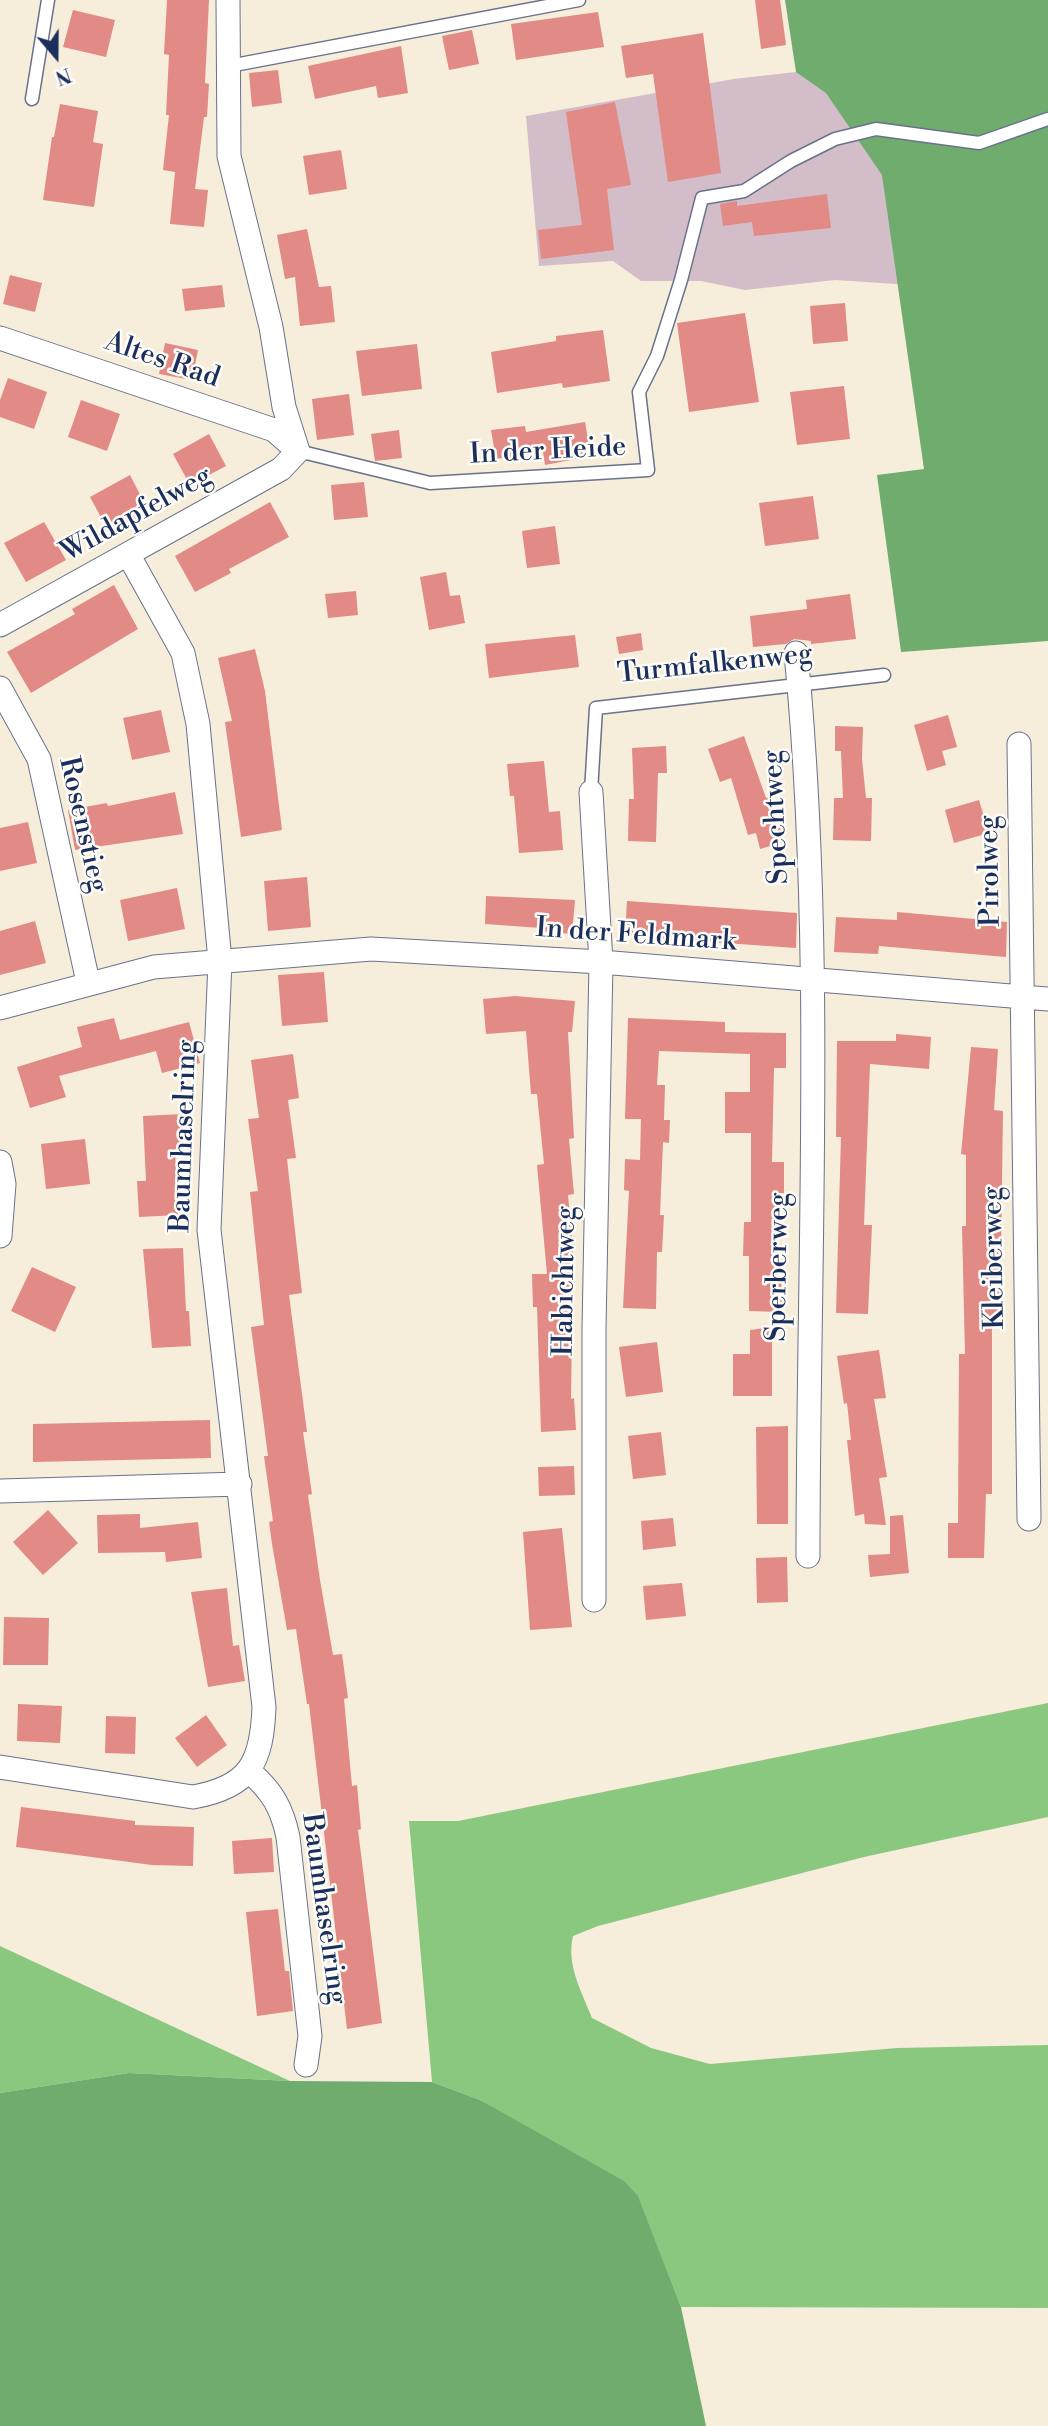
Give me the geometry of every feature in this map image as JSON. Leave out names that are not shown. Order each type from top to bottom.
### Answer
[{"type":"street","points":[[228,0],[229,156],[271,327],[284,407],[299,451]]},
{"type":"street","name":"Altes Rad","points":[[0,338],[274,430],[299,451]]},
{"type":"street","name":"Wildapfelweg","points":[[2,619],[128,554],[281,469],[299,451]]},
{"type":"street","name":"Baumhaselring","points":[[128,554],[183,653],[198,724],[220,961],[209,1230],[264,1707],[263,1742],[250,1772],[268,1787],[282,1810],[288,1837],[310,2036],[306,2065]]},
{"type":"street","name":"Spechtweg","points":[[796,653],[813,979]]},
{"type":"street","name":"Rosenstieg","points":[[0,688],[39,759],[88,982]]},
{"type":"street","name":"Pirolweg","points":[[1019,744],[1022,998]]},
{"type":"street","name":"Turmfalkenweg","points":[[591,792],[601,962]]},
{"type":"street","name":"In der Feldmark","points":[[0,1008],[88,982],[154,967],[371,949],[601,962],[1048,999]]},
{"type":"street","name":"Habichtweg","points":[[594,1600],[594,1329],[601,962]]},
{"type":"street","name":"Sperberweg","points":[[808,1556],[813,979]]},
{"type":"street","name":"Kleiberweg","points":[[1022,998],[1029,1518]]},
{"type":"street","points":[[0,1162],[4,1184],[0,1236]]},
{"type":"street","points":[[0,1491],[240,1484]]},
{"type":"street","points":[[0,1768],[193,1797],[213,1793],[250,1772]]},
{"type":"lane","points":[[32,99],[48,0]]},
{"type":"lane","points":[[229,66],[579,0]]},
{"type":"lane","name":"In der Heide","points":[[299,451],[430,483],[648,470],[639,392],[657,356],[681,280],[702,198],[744,191],[791,161],[835,139],[876,129],[979,143],[1048,119]]},
{"type":"lane","name":"Turmfalkenweg","points":[[591,792],[596,708],[884,675]]},
{"type":"shaded area","points":[[1048,0],[1048,294],[835,280],[745,290],[701,281],[641,281],[613,261],[539,266],[526,116],[734,79],[796,72]]},
{"type":"green space","points":[[785,0],[1048,0],[1048,641],[901,652],[877,475],[924,469],[882,175],[826,93],[796,72]]},
{"type":"green space","points":[[1048,1703],[1048,1817],[864,1857],[598,1926],[573,1936],[571,1947],[573,1968],[592,2018],[651,2048],[710,2064],[897,2048],[1048,2045],[1048,2308],[681,2307],[638,2197],[480,2100],[432,2082],[409,1821],[458,1821]]},
{"type":"green space","points":[[0,1946],[290,2081],[129,2073],[0,2093]]},
{"type":"green space","points":[[129,2073],[290,2081],[432,2082],[480,2100],[624,2181],[638,2196],[681,2307],[706,2426],[0,2426],[0,2093]]},
{"type":"building","points":[[167,0],[209,0],[205,83],[209,84],[207,117],[204,117],[195,189],[208,190],[204,227],[170,224],[175,172],[163,170],[169,115],[166,115],[169,55],[164,54]]},
{"type":"building","points":[[755,0],[780,0],[786,45],[761,49]]},
{"type":"building","points":[[73,10],[115,20],[106,57],[63,47]]},
{"type":"building","points":[[598,12],[604,47],[516,60],[511,24]]},
{"type":"building","points":[[472,30],[479,64],[449,70],[442,36]]},
{"type":"building","points":[[703,33],[721,173],[668,182],[653,74],[626,78],[621,46]]},
{"type":"building","points":[[401,46],[408,93],[378,98],[376,86],[315,99],[308,66]]},
{"type":"building","points":[[278,70],[282,103],[252,107],[249,73]]},
{"type":"building","points":[[615,102],[631,185],[607,189],[614,250],[541,259],[538,230],[582,225],[566,112]]},
{"type":"building","points":[[60,104],[98,111],[93,142],[103,144],[94,207],[43,200],[52,137]]},
{"type":"building","points":[[341,150],[347,189],[309,195],[303,156]]},
{"type":"building","points":[[827,194],[831,228],[754,236],[752,222],[723,226],[720,204],[737,201],[737,206]]},
{"type":"building","points":[[307,229],[319,287],[331,286],[335,322],[300,326],[295,277],[285,279],[277,235]]},
{"type":"building","points":[[10,275],[42,283],[35,312],[3,304]]},
{"type":"building","points":[[222,285],[225,307],[185,311],[182,289]]},
{"type":"building","points":[[845,303],[848,341],[813,344],[810,306]]},
{"type":"building","points":[[745,313],[759,402],[689,412],[677,323]]},
{"type":"building","points":[[603,330],[610,381],[563,388],[562,383],[497,393],[491,352],[556,341],[556,336]]},
{"type":"building","points":[[165,343],[198,350],[192,380],[159,374]]},
{"type":"building","points":[[417,344],[422,389],[362,396],[356,351]]},
{"type":"building","points":[[8,378],[47,392],[34,429],[0,417],[0,400]]},
{"type":"building","points":[[844,386],[850,439],[797,445],[790,392]]},
{"type":"building","points":[[349,394],[354,435],[317,440],[312,399]]},
{"type":"building","points":[[81,400],[120,414],[107,451],[68,437]]},
{"type":"building","points":[[585,422],[591,456],[545,465],[543,452],[496,459],[491,430],[525,426],[526,432]]},
{"type":"building","points":[[399,430],[402,458],[375,461],[371,434]]},
{"type":"building","points":[[209,434],[226,466],[190,485],[173,454]]},
{"type":"building","points":[[130,475],[150,514],[111,536],[90,497]]},
{"type":"building","points":[[364,482],[368,517],[334,520],[331,485]]},
{"type":"building","points":[[813,496],[819,539],[765,546],[759,503]]},
{"type":"building","points":[[270,502],[289,537],[229,569],[231,573],[195,592],[175,556]]},
{"type":"building","points":[[44,522],[66,560],[26,582],[4,543]]},
{"type":"building","points":[[555,526],[560,564],[527,568],[522,531]]},
{"type":"building","points":[[446,572],[450,596],[460,595],[465,623],[429,630],[420,577]]},
{"type":"building","points":[[114,585],[138,629],[31,693],[7,652],[75,614],[72,609]]},
{"type":"building","points":[[356,591],[358,615],[328,618],[325,594]]},
{"type":"building","points":[[850,594],[856,639],[811,644],[811,641],[794,639],[786,644],[753,647],[750,616],[807,609],[806,600]]},
{"type":"building","points":[[641,633],[643,650],[619,654],[616,637]]},
{"type":"building","points":[[575,635],[579,667],[489,678],[485,644]]},
{"type":"building","points":[[255,649],[265,691],[282,830],[241,837],[225,722],[232,721],[218,658]]},
{"type":"building","points":[[161,710],[170,752],[132,760],[123,718]]},
{"type":"building","points":[[948,715],[957,747],[942,751],[946,765],[927,771],[914,725]]},
{"type":"building","points":[[835,726],[863,727],[862,759],[866,798],[872,798],[871,841],[833,840],[834,798],[843,798],[841,751],[835,751]]},
{"type":"building","points":[[744,736],[766,798],[771,796],[784,842],[760,849],[756,833],[748,835],[731,778],[720,782],[708,749]]},
{"type":"building","points":[[666,746],[667,773],[658,773],[656,842],[628,841],[629,799],[634,799],[632,748]]},
{"type":"building","points":[[544,761],[549,812],[560,811],[563,850],[519,853],[514,796],[510,796],[507,764]]},
{"type":"building","points":[[175,792],[183,834],[75,850],[68,810],[107,803],[108,806]]},
{"type":"building","points":[[979,800],[989,833],[954,843],[945,810]]},
{"type":"building","points":[[28,822],[37,863],[0,871],[0,828]]},
{"type":"building","points":[[307,877],[311,927],[268,931],[264,881]]},
{"type":"building","points":[[177,888],[185,929],[128,941],[120,900]]},
{"type":"building","points":[[486,896],[575,900],[572,934],[541,931],[541,928],[485,924]]},
{"type":"building","points":[[627,901],[797,913],[796,948],[625,936]]},
{"type":"building","points":[[897,912],[1007,922],[1006,957],[879,946],[878,954],[834,952],[836,917],[897,920]]},
{"type":"building","points":[[35,921],[46,963],[0,975],[0,931]]},
{"type":"building","points":[[324,972],[328,1022],[282,1026],[278,975]]},
{"type":"building","points":[[515,996],[575,1001],[572,1032],[568,1032],[574,1138],[569,1139],[574,1194],[568,1195],[573,1248],[571,1399],[574,1398],[576,1430],[541,1432],[537,1307],[533,1307],[532,1274],[547,1274],[537,1165],[544,1164],[537,1094],[531,1094],[526,1031],[486,1034],[483,999]]},
{"type":"building","points":[[114,1018],[120,1040],[189,1022],[200,1063],[162,1073],[156,1051],[59,1076],[66,1097],[30,1108],[17,1067],[82,1047],[77,1027]]},
{"type":"building","points":[[628,1018],[725,1022],[725,1032],[786,1033],[786,1068],[774,1068],[772,1162],[784,1162],[784,1193],[778,1193],[775,1276],[781,1276],[782,1312],[749,1311],[749,1256],[743,1256],[744,1222],[751,1222],[751,1133],[725,1133],[725,1092],[750,1092],[750,1054],[659,1051],[657,1085],[665,1085],[664,1120],[670,1120],[669,1143],[663,1142],[660,1215],[664,1215],[662,1252],[657,1252],[656,1309],[623,1308],[629,1191],[624,1190],[625,1159],[640,1160],[641,1119],[625,1119]]},
{"type":"building","points":[[896,1034],[931,1037],[929,1069],[870,1064],[864,1225],[872,1225],[868,1314],[836,1313],[841,1137],[836,1137],[837,1041],[896,1041]]},
{"type":"building","points":[[971,1047],[998,1049],[994,1110],[1003,1111],[1000,1325],[992,1325],[992,1494],[986,1494],[984,1558],[948,1558],[948,1523],[958,1523],[959,1354],[965,1354],[962,1226],[966,1226],[966,1155],[961,1154]]},
{"type":"building","points":[[293,1054],[299,1098],[288,1100],[296,1158],[287,1159],[302,1293],[289,1295],[307,1432],[303,1432],[312,1494],[308,1495],[320,1580],[333,1655],[342,1654],[348,1698],[344,1699],[352,1786],[357,1785],[361,1829],[358,1830],[382,2023],[347,2029],[309,1704],[296,1629],[287,1630],[272,1544],[269,1522],[273,1521],[264,1456],[268,1456],[251,1327],[264,1325],[250,1192],[258,1191],[248,1119],[259,1118],[251,1060]]},
{"type":"building","points":[[183,1114],[184,1148],[175,1149],[178,1215],[139,1217],[137,1181],[146,1181],[143,1116]]},
{"type":"building","points":[[85,1139],[90,1184],[46,1189],[41,1144]]},
{"type":"building","points":[[183,1248],[186,1311],[189,1311],[191,1346],[152,1348],[143,1249]]},
{"type":"building","points":[[32,1267],[76,1287],[55,1332],[11,1311]]},
{"type":"building","points":[[772,1327],[772,1396],[733,1396],[733,1354],[750,1354],[750,1330]]},
{"type":"building","points":[[657,1342],[663,1392],[626,1397],[619,1347]]},
{"type":"building","points":[[879,1350],[886,1398],[874,1399],[887,1477],[879,1478],[886,1525],[865,1524],[864,1514],[855,1516],[847,1440],[851,1440],[847,1403],[844,1404],[837,1356]]},
{"type":"building","points":[[210,1420],[211,1458],[33,1462],[33,1424]]},
{"type":"building","points":[[788,1426],[788,1524],[757,1524],[756,1427]]},
{"type":"building","points":[[661,1432],[666,1475],[633,1479],[628,1436]]},
{"type":"building","points":[[574,1466],[575,1495],[539,1496],[538,1467]]},
{"type":"building","points":[[48,1510],[78,1543],[43,1575],[13,1542]]},
{"type":"building","points":[[140,1514],[140,1528],[198,1522],[202,1558],[166,1562],[165,1552],[98,1553],[97,1515]]},
{"type":"building","points":[[903,1515],[909,1573],[870,1577],[868,1555],[890,1554],[890,1516]]},
{"type":"building","points":[[673,1518],[676,1546],[643,1550],[641,1521]]},
{"type":"building","points":[[562,1528],[572,1627],[530,1630],[523,1532]]},
{"type":"building","points":[[787,1557],[788,1602],[757,1603],[756,1558]]},
{"type":"building","points":[[682,1583],[686,1616],[646,1620],[643,1586]]},
{"type":"building","points":[[227,1588],[233,1646],[239,1645],[245,1681],[208,1687],[191,1592]]},
{"type":"building","points":[[4,1617],[49,1618],[48,1665],[3,1665]]},
{"type":"building","points":[[18,1704],[62,1706],[60,1743],[17,1741]]},
{"type":"building","points":[[206,1715],[227,1745],[197,1767],[175,1738]]},
{"type":"building","points":[[106,1716],[136,1717],[135,1754],[105,1753]]},
{"type":"building","points":[[21,1807],[135,1821],[135,1825],[194,1827],[193,1866],[152,1865],[16,1847]]},
{"type":"building","points":[[272,1838],[274,1872],[234,1874],[232,1841]]},
{"type":"building","points":[[278,1909],[293,2011],[257,2016],[246,1912]]}]
